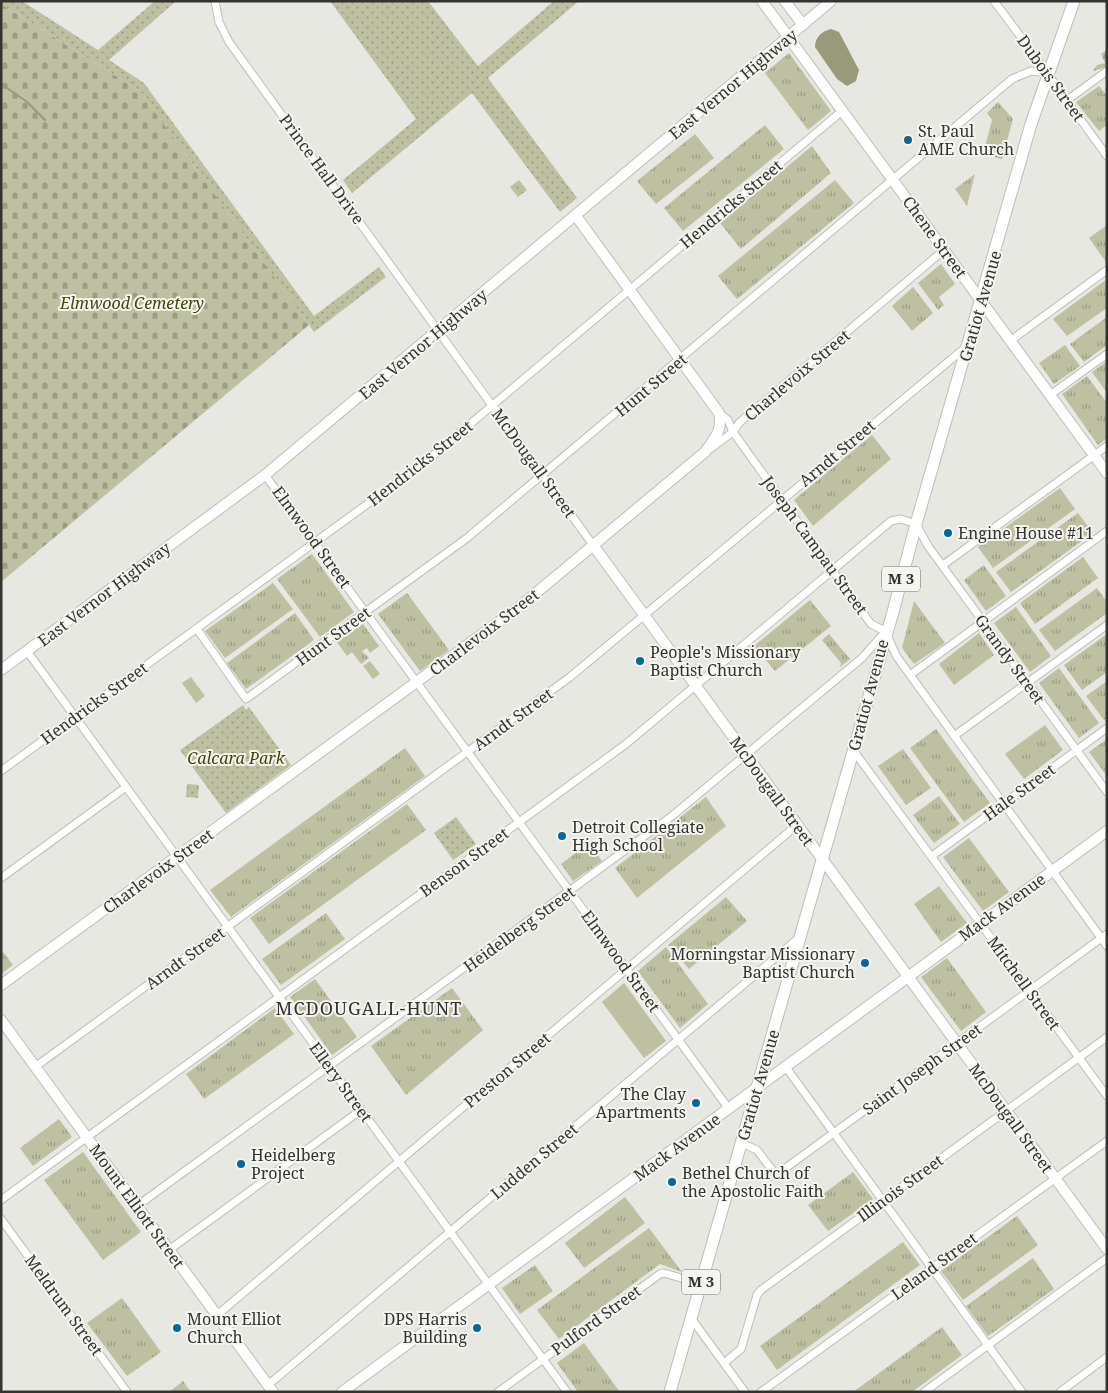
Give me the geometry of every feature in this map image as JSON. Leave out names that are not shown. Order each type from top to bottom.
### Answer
[{"type":"main road","name":"Gratiot Avenue","points":[[670,1392],[822,860],[885,631],[893,612],[916,524],[1032,124],[1074,1]]},
{"type":"street","name":"Prince Hall Drive","points":[[215,1],[219,22],[229,42],[439,332]]},
{"type":"street","name":"Chene Street","points":[[762,1],[1107,473]]},
{"type":"street","name":"East Vernor Highway","points":[[1,670],[265,475],[439,332],[831,1]]},
{"type":"street","name":"Dubois Street","points":[[994,1],[1049,73],[1066,101],[1107,156]]},
{"type":"street","points":[[773,17],[784,16],[786,4]]},
{"type":"street","points":[[786,4],[803,25]]},
{"type":"street","name":"Hunt Street","points":[[197,629],[246,699],[467,538],[543,476],[1012,79],[1030,71],[1049,73]]},
{"type":"street","points":[[1066,101],[1107,71]]},
{"type":"street","name":"Hendricks Street","points":[[1,771],[425,462],[842,111]]},
{"type":"street","name":"Joseph Campau Street","points":[[576,216],[719,413],[728,420],[733,432],[871,624],[885,631],[897,657],[1052,871],[1104,936],[1107,946]]},
{"type":"street","name":"Charlevoix Street","points":[[1,985],[527,601],[705,452],[733,432],[739,423],[944,250]]},
{"type":"street","points":[[1010,341],[1107,270]]},
{"type":"street","name":"McDougall Street","points":[[439,332],[1107,1249]]},
{"type":"street","name":"Arndt Street","points":[[35,1067],[570,677],[969,345]]},
{"type":"street","points":[[1050,395],[1107,354]]},
{"type":"street","points":[[705,452],[720,430],[719,413]]},
{"type":"street","points":[[943,565],[1107,446]]},
{"type":"street","name":"Elmwood Street","points":[[265,475],[316,542],[729,1109]]},
{"type":"street","name":"Benson Street","points":[[1,1200],[626,744],[891,521],[901,519],[916,524]]},
{"type":"street","name":"Grandy Street","points":[[916,524],[983,622],[1107,792]]},
{"type":"street","points":[[910,675],[1107,531]]},
{"type":"street","points":[[954,736],[1107,625]]},
{"type":"street","name":"Heidelberg Street","points":[[137,1206],[672,816],[862,658],[885,631]]},
{"type":"street","name":"Ellery Street","points":[[27,651],[567,1392]]},
{"type":"street","name":"Hale Street","points":[[932,856],[1107,728]]},
{"type":"street","name":"Mitchell Street","points":[[853,750],[1107,1096]]},
{"type":"street","points":[[1,878],[126,787]]},
{"type":"street","name":"Preston Street","points":[[216,1316],[798,825]]},
{"type":"street","name":"Mack Avenue","points":[[342,1392],[1107,831]]},
{"type":"street","name":"Ludden Street","points":[[270,1389],[450,1231],[800,936]]},
{"type":"street","name":"Saint Joseph Street","points":[[741,1143],[757,1150],[776,1175],[1104,936]]},
{"type":"street","name":"Mount Elliott Street","points":[[1,1020],[270,1389]]},
{"type":"street","name":"Illinois Street","points":[[724,1363],[741,1349],[759,1292],[1107,1037]]},
{"type":"street","points":[[785,1066],[1022,1392]]},
{"type":"street","points":[[169,1250],[362,1110]]},
{"type":"street","name":"Leland Street","points":[[761,1392],[1107,1140]]},
{"type":"street","name":"Meldrum Street","points":[[1,1219],[127,1392]]},
{"type":"street","points":[[924,1392],[1107,1258]]},
{"type":"street","name":"Pulford Street","points":[[498,1392],[637,1289],[664,1273],[701,1284]]},
{"type":"street","points":[[691,1318],[745,1392]]},
{"type":"street","points":[[1060,1392],[1107,1358]]},
{"type":"green space","points":[[1,1],[22,1],[98,50],[155,1],[176,1],[109,60],[144,83],[314,316],[379,267],[386,277],[314,332],[140,91],[1,4]]},
{"type":"green space","points":[[330,1],[428,1],[478,66],[554,1],[579,1],[488,78],[577,198],[560,212],[472,93],[352,193],[343,180],[416,119]]},
{"type":"green space","name":"Elmwood Cemetery","points":[[1,4],[140,91],[309,325],[1,582]]},
{"type":"green space","points":[[1107,50],[1107,67],[1093,71],[1097,65],[1105,63],[1101,54]]},
{"type":"green space","points":[[789,53],[831,111],[808,130],[765,73]]},
{"type":"green space","points":[[1099,86],[1107,96],[1107,125],[1099,131],[1076,102]]},
{"type":"green space","points":[[998,102],[1013,119],[1002,159],[983,154],[992,120],[987,113]]},
{"type":"green space","points":[[765,125],[784,149],[683,231],[664,208]]},
{"type":"green space","points":[[695,134],[714,158],[656,204],[637,181]]},
{"type":"green space","points":[[812,146],[831,173],[741,249],[720,223]]},
{"type":"green space","points":[[975,174],[967,206],[955,189]]},
{"type":"green space","points":[[519,180],[527,190],[518,197],[510,187]]},
{"type":"green space","points":[[835,180],[854,203],[737,299],[718,276]]},
{"type":"green space","points":[[1107,225],[1107,261],[1106,262],[1089,238]]},
{"type":"green space","points":[[941,264],[955,284],[939,297],[944,305],[938,310],[918,283]]},
{"type":"green space","points":[[1107,279],[1107,308],[1067,336],[1053,319]]},
{"type":"green space","points":[[913,287],[933,313],[912,331],[892,306]]},
{"type":"green space","points":[[1107,317],[1107,345],[1084,362],[1070,344]]},
{"type":"green space","points":[[1065,345],[1080,366],[1054,384],[1039,363]]},
{"type":"green space","points":[[1107,361],[1107,393],[1092,372]]},
{"type":"green space","points":[[1087,376],[1107,403],[1107,438],[1098,445],[1062,394]]},
{"type":"green space","points":[[872,435],[891,459],[813,526],[794,500]]},
{"type":"green space","points":[[1060,488],[1075,509],[993,568],[978,547]]},
{"type":"green space","points":[[1078,513],[1093,533],[1011,592],[996,572]]},
{"type":"green space","points":[[312,554],[354,612],[320,637],[277,579]]},
{"type":"green space","points":[[1083,557],[1098,578],[1035,624],[1020,603]]},
{"type":"green space","points":[[984,565],[1006,596],[986,611],[964,580]]},
{"type":"green space","points":[[273,583],[293,609],[225,658],[205,631]]},
{"type":"green space","points":[[1097,588],[1107,602],[1107,613],[1055,651],[1039,630]]},
{"type":"green space","points":[[407,593],[449,650],[420,671],[378,614]]},
{"type":"green space","points":[[810,600],[831,626],[775,671],[754,646]]},
{"type":"green space","points":[[914,601],[945,643],[914,664],[902,648]]},
{"type":"green space","points":[[1016,607],[1051,656],[1030,672],[994,623]]},
{"type":"green space","points":[[295,613],[314,640],[246,689],[227,663]]},
{"type":"green space","points":[[363,624],[379,646],[370,653],[367,648],[362,651],[369,658],[361,664],[352,652],[347,656],[337,642]]},
{"type":"green space","points":[[979,633],[994,655],[954,685],[939,664]]},
{"type":"green space","points":[[829,634],[850,659],[840,667],[841,663],[822,640]]},
{"type":"green space","points":[[1107,634],[1107,672],[1082,690],[1064,665]]},
{"type":"green space","points":[[370,661],[380,674],[373,679],[363,666]]},
{"type":"green space","points":[[1059,668],[1099,723],[1079,738],[1039,683]]},
{"type":"green space","points":[[191,677],[205,696],[196,703],[182,683]]},
{"type":"green space","points":[[1107,681],[1107,718],[1104,720],[1086,696]]},
{"type":"green space","name":"Calcara Park","points":[[243,705],[246,710],[249,707],[291,765],[226,813],[180,750]]},
{"type":"green space","points":[[1045,725],[1063,750],[1024,779],[1005,754]]},
{"type":"green space","points":[[936,729],[990,803],[964,822],[910,748]]},
{"type":"green space","points":[[1107,739],[1107,776],[1089,752]]},
{"type":"green space","points":[[405,748],[425,776],[231,917],[210,890]]},
{"type":"green space","points":[[903,749],[931,788],[906,805],[878,766]]},
{"type":"green space","points":[[187,784],[199,785],[198,798],[186,797]]},
{"type":"green space","points":[[939,796],[960,824],[934,843],[913,815]]},
{"type":"green space","points":[[706,797],[726,826],[637,898],[615,868]]},
{"type":"green space","points":[[407,804],[426,830],[269,944],[250,918]]},
{"type":"green space","points":[[456,817],[476,844],[453,860],[434,833]]},
{"type":"green space","points":[[969,838],[1009,892],[983,911],[943,857]]},
{"type":"green space","points":[[589,843],[602,861],[573,881],[561,864]]},
{"type":"green space","points":[[939,886],[967,923],[941,942],[914,904]]},
{"type":"green space","points":[[726,897],[747,921],[689,969],[668,945]]},
{"type":"green space","points":[[326,913],[345,939],[281,985],[262,959]]},
{"type":"green space","points":[[666,947],[708,1004],[680,1028],[638,971]]},
{"type":"green space","points":[[1,949],[13,965],[1,974]]},
{"type":"green space","points":[[947,958],[986,1012],[961,1031],[921,977]]},
{"type":"green space","points":[[315,979],[357,1037],[332,1055],[290,997]]},
{"type":"green space","points":[[624,983],[666,1041],[644,1058],[602,1002]]},
{"type":"green space","points":[[452,988],[483,1030],[406,1095],[371,1046]]},
{"type":"green space","points":[[275,1008],[294,1034],[204,1099],[186,1074]]},
{"type":"green space","points":[[59,1119],[72,1137],[33,1166],[20,1148]]},
{"type":"green space","points":[[83,1152],[141,1232],[103,1260],[44,1180]]},
{"type":"green space","points":[[853,1172],[873,1199],[828,1231],[808,1205]]},
{"type":"green space","points":[[625,1197],[645,1223],[584,1268],[565,1243]]},
{"type":"green space","points":[[1017,1216],[1038,1245],[963,1300],[941,1271]]},
{"type":"green space","points":[[649,1228],[682,1272],[660,1264],[559,1339],[537,1310]]},
{"type":"green space","points":[[903,1242],[920,1265],[777,1370],[760,1346]]},
{"type":"green space","points":[[1033,1258],[1054,1289],[988,1336],[966,1306]]},
{"type":"green space","points":[[535,1265],[553,1291],[520,1314],[502,1288]]},
{"type":"green space","points":[[122,1298],[161,1352],[127,1376],[87,1323]]},
{"type":"green space","points":[[942,1327],[962,1355],[912,1392],[853,1392]]},
{"type":"green space","points":[[584,1343],[620,1392],[578,1392],[557,1363]]},
{"type":"green space","points":[[183,1381],[191,1392],[169,1392]]},
{"type":"shaded area","points":[[831,29],[839,32],[859,70],[856,81],[847,86],[837,79],[815,47],[816,40],[820,35]]},
{"type":"waterway","points":[[1,84],[26,101],[45,120]]},
{"type":"place","name":"St. Paul AME Church","points":[[908,140]]},
{"type":"place","name":"Engine House #11","points":[[948,533]]},
{"type":"place","name":"People's Missionary Baptist Church","points":[[640,661]]},
{"type":"place","name":"Detroit Collegiate High School","points":[[562,836]]},
{"type":"place","name":"Morningstar Missionary Baptist Church","points":[[865,963]]},
{"type":"place","name":"The Clay Apartments","points":[[696,1103]]},
{"type":"place","name":"Heidelberg Project","points":[[241,1164]]},
{"type":"place","name":"Bethel Church of the Apostolic Faith","points":[[672,1182]]},
{"type":"place","name":"Mount Elliot Church","points":[[177,1328]]},
{"type":"place","name":"DPS Harris Building","points":[[477,1328]]},
{"type":"district","name":"MCDOUGALL-HUNT","points":[[369,1009]]}]
